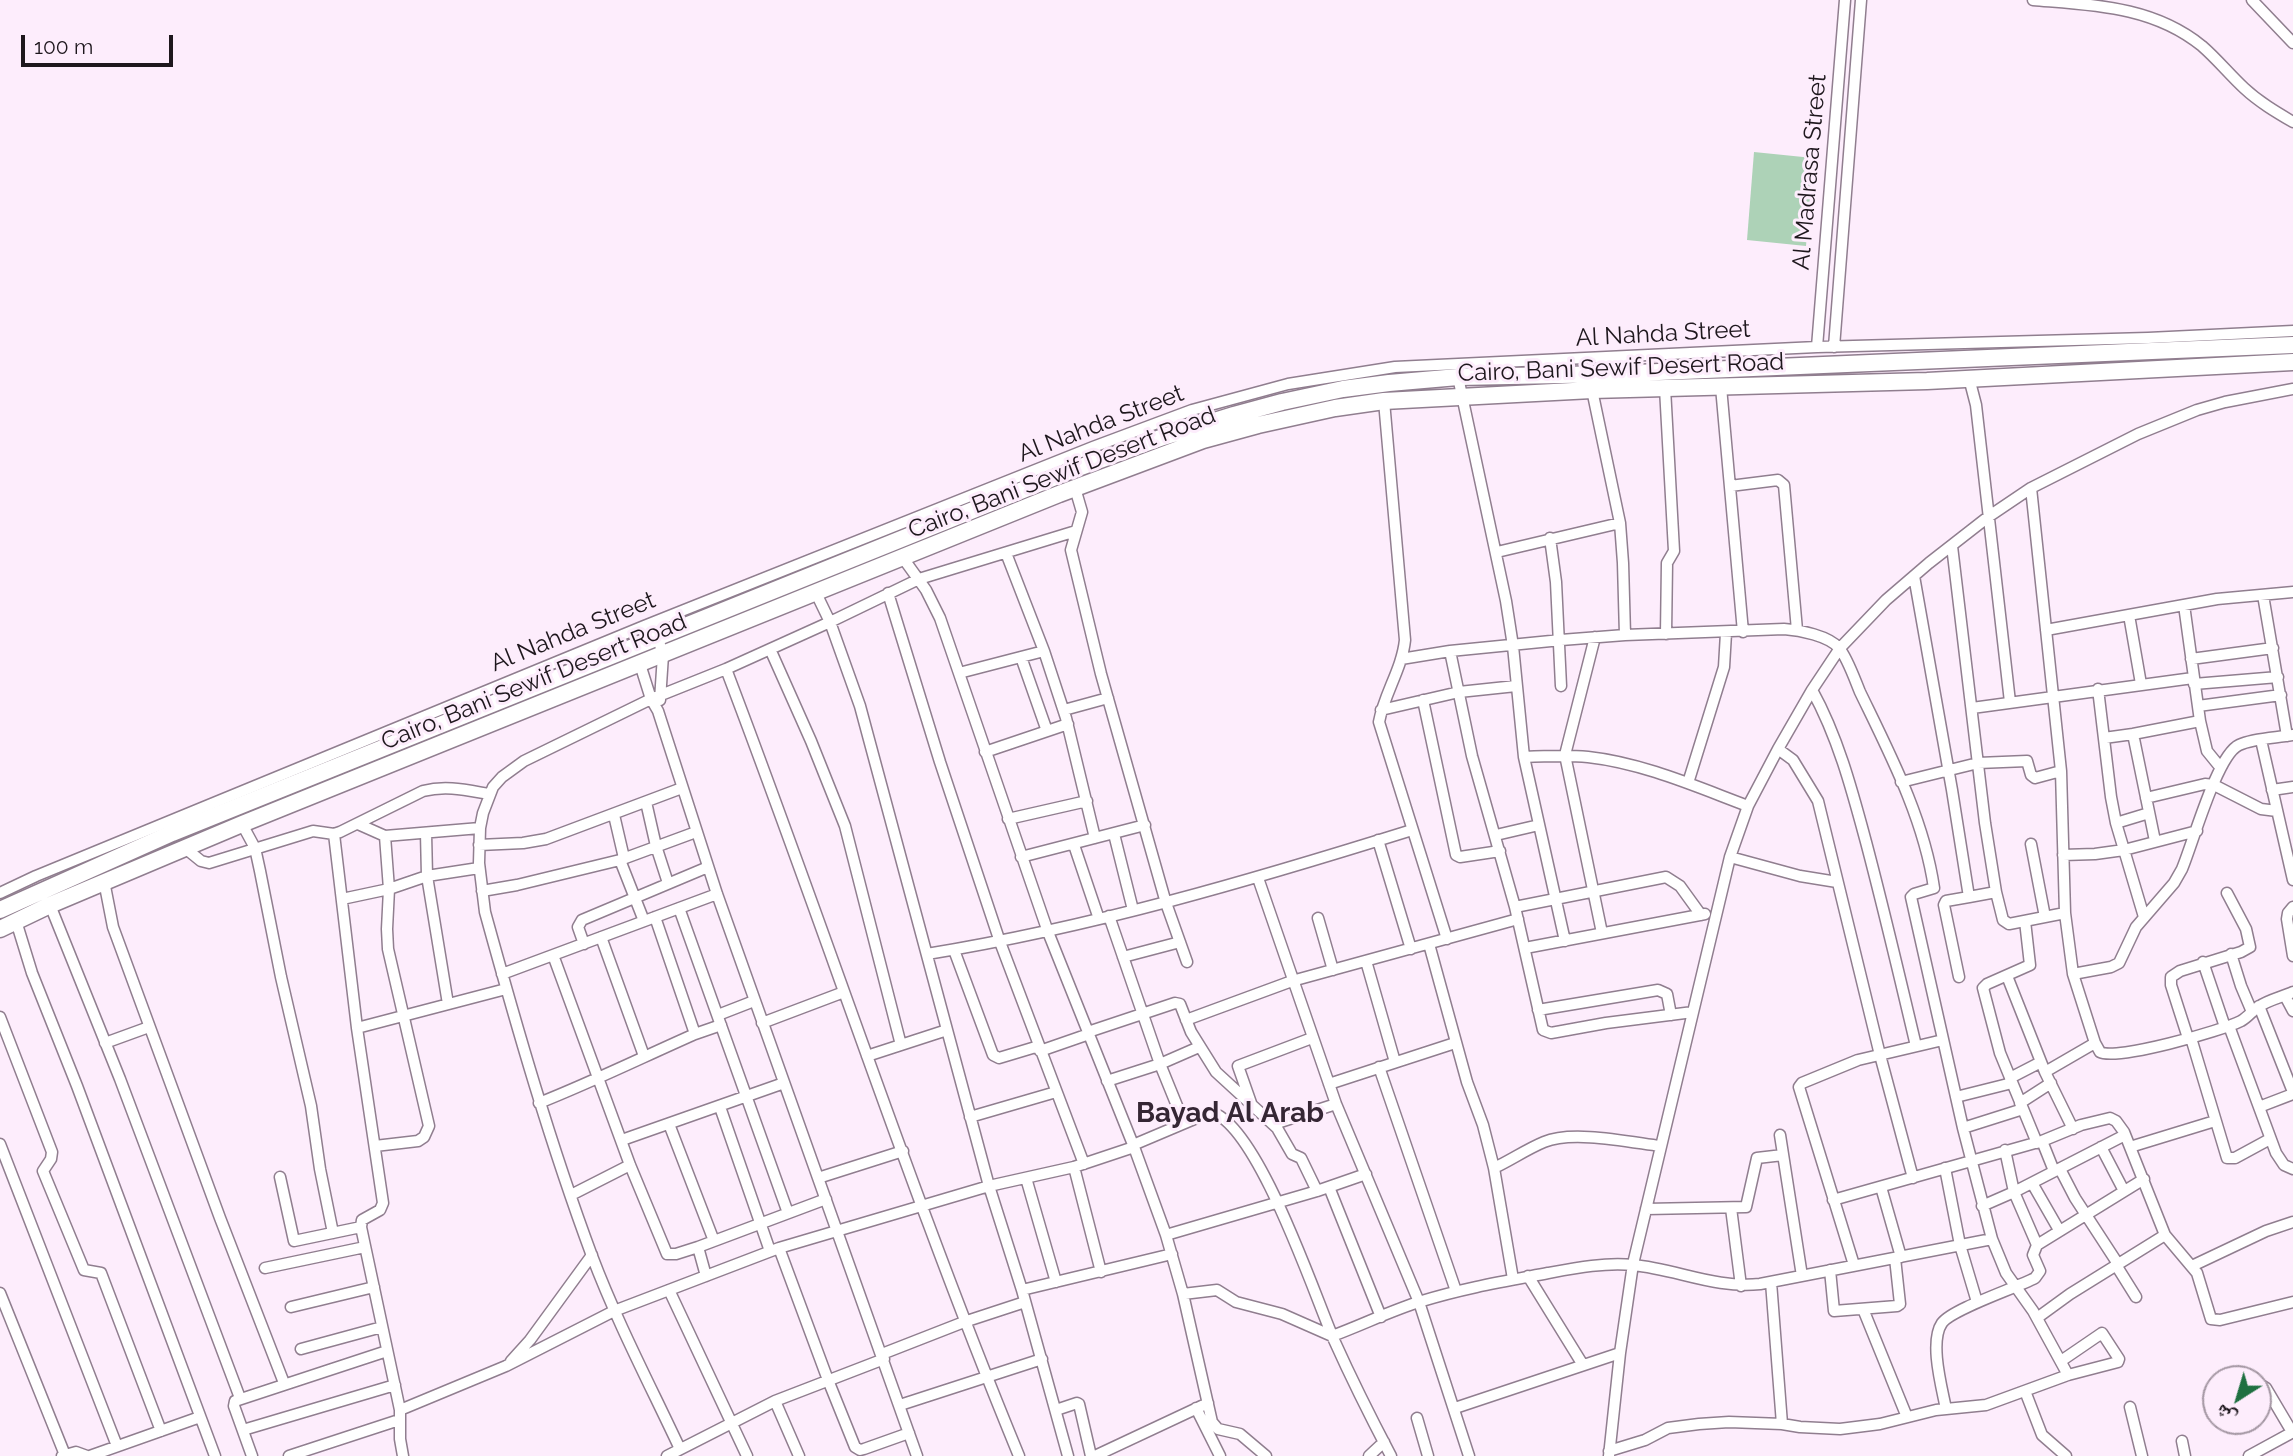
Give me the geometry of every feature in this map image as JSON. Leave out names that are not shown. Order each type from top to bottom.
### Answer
[{"type":"main road","name":"Cairo, Bani Sewif Desert Road","points":[[0,929],[104,881],[636,656],[658,638],[1081,467],[1163,437],[1294,399],[1434,373],[1459,371],[1612,374],[1927,353],[2293,345]]},
{"type":"main road","points":[[1927,353],[1927,381]]},
{"type":"main road","points":[[1612,357],[1612,374]]},
{"type":"main road","name":"Cairo, Bani Sewif Desert Road","points":[[0,910],[172,833],[636,656],[663,654],[1075,488],[1203,440],[1258,425],[1335,408],[1384,401],[1461,396],[1927,381],[2293,362]]},
{"type":"street","name":"Al Madrasa Street","points":[[1817,347],[1845,0]]},
{"type":"street","name":"Al Madrasa Street","points":[[1834,347],[1861,0]]},
{"type":"street","points":[[2033,0],[2104,3],[2156,19],[2202,46],[2246,90],[2273,111],[2293,122]]},
{"type":"street","points":[[2252,0],[2293,43]]},
{"type":"street","name":"Al Nahda Street","points":[[1459,371],[1612,357],[1817,347],[1927,353],[2293,331]]},
{"type":"street","name":"Al Nahda Street","points":[[0,893],[643,626],[1161,421],[1288,384],[1371,370],[1434,373]]},
{"type":"street","points":[[1459,371],[1461,396],[1497,552],[1513,646],[1524,757],[1564,941]]},
{"type":"street","points":[[1969,378],[1976,404],[2010,702]]},
{"type":"street","points":[[1720,387],[1743,632]]},
{"type":"street","points":[[1665,388],[1674,551],[1667,563],[1666,634]]},
{"type":"street","points":[[2061,1361],[2102,1333],[2119,1359],[2118,1362],[2068,1375],[1986,1405],[1947,1409],[1880,1424],[1840,1429],[1729,1422],[1668,1428],[1609,1453],[1633,1264],[1730,857],[1748,806],[1812,690],[1840,648],[1872,613],[1988,517],[2031,488],[2138,434],[2187,414],[2225,402],[2293,389]]},
{"type":"street","points":[[1592,390],[1620,523],[1625,635]]},
{"type":"street","points":[[1384,401],[1405,640],[1401,659],[1381,710],[1380,732],[1447,939]]},
{"type":"street","points":[[1730,486],[1778,480],[1784,485],[1797,630]]},
{"type":"street","points":[[1075,488],[1082,512],[1071,550],[1108,698],[1166,903],[1187,962]]},
{"type":"street","points":[[2031,488],[2061,771],[2065,913],[2073,974],[2095,1043],[2100,1052],[2110,1055],[2190,1038],[2241,1021],[2256,1009],[2289,994],[2293,1012]]},
{"type":"street","points":[[1497,552],[1620,523]]},
{"type":"street","points":[[680,1449],[614,1311],[539,1103],[485,912],[479,845],[480,828],[489,794],[502,777],[524,761],[656,697],[726,669],[919,579],[1076,531]]},
{"type":"street","points":[[1550,538],[1561,640],[1561,686]]},
{"type":"street","points":[[1952,546],[1996,892],[2005,923],[2065,913]]},
{"type":"street","points":[[1006,553],[1064,710],[1096,838]]},
{"type":"street","points":[[903,558],[934,603],[1048,932],[1134,1146],[1166,1235],[1215,1427],[1240,1434],[1266,1456]]},
{"type":"street","points":[[1914,576],[1969,897]]},
{"type":"street","points":[[2046,630],[2184,605],[2293,592]]},
{"type":"street","points":[[816,593],[830,622],[860,706],[989,1186],[1022,1290],[1068,1456]]},
{"type":"street","points":[[888,593],[940,762],[1000,942],[1056,1092],[1079,1165],[1101,1272]]},
{"type":"street","points":[[2073,974],[2119,963],[2130,937],[2174,883],[2182,869],[2220,767],[2237,746],[2290,735],[2263,595]]},
{"type":"street","points":[[2184,605],[2200,721],[2207,751],[2220,767]]},
{"type":"street","points":[[2129,615],[2141,684]]},
{"type":"street","points":[[1401,659],[1450,651],[1595,637],[1797,630],[1840,648],[1901,782],[1921,834],[1934,886],[1931,890],[1914,894],[1912,897],[1963,1128],[1992,1239],[2006,1273],[2037,1318],[2068,1375]]},
{"type":"street","points":[[1688,783],[1724,667],[1726,633]]},
{"type":"street","points":[[1595,637],[1565,755],[1602,933]]},
{"type":"street","points":[[658,638],[663,654],[656,697],[658,711],[682,789],[754,1001],[917,1456]]},
{"type":"street","points":[[2191,659],[2273,648]]},
{"type":"street","points":[[770,649],[845,826],[901,1045]]},
{"type":"street","points":[[959,673],[1044,651]]},
{"type":"street","points":[[1450,651],[1472,756],[1515,907],[1541,1026],[1551,1033],[1693,1012]]},
{"type":"street","points":[[636,656],[656,697]]},
{"type":"street","points":[[1021,657],[1047,731]]},
{"type":"street","points":[[726,669],[774,794],[964,1322],[1019,1456]]},
{"type":"street","points":[[1972,708],[2141,684],[2278,677]]},
{"type":"street","points":[[1381,710],[1459,692],[1516,685]]},
{"type":"street","points":[[2098,689],[2116,823],[2144,917]]},
{"type":"street","points":[[1812,690],[1823,710],[1847,774],[1916,1046]]},
{"type":"street","points":[[2198,706],[2281,695]]},
{"type":"street","points":[[1064,710],[1108,698]]},
{"type":"street","points":[[1423,700],[1456,855],[1460,857],[1500,851]]},
{"type":"street","points":[[2104,737],[2200,721]]},
{"type":"street","points":[[985,752],[1068,724]]},
{"type":"street","points":[[2133,734],[2155,841]]},
{"type":"street","points":[[2261,740],[2293,880]]},
{"type":"street","points":[[1778,749],[1793,760],[1818,801],[1913,1178]]},
{"type":"street","points":[[1524,757],[1565,755],[1609,761],[1688,783],[1748,806]]},
{"type":"street","points":[[1901,782],[1978,763],[2027,761],[2031,775],[2035,778],[2061,771]]},
{"type":"street","points":[[2146,798],[2199,784],[2214,785],[2261,809],[2277,811]]},
{"type":"street","points":[[185,848],[201,862],[218,862],[313,831],[334,834],[423,791],[437,787],[489,794]]},
{"type":"street","points":[[2272,790],[2293,787]]},
{"type":"street","points":[[479,845],[546,839],[682,789]]},
{"type":"street","points":[[1008,818],[1087,801]]},
{"type":"street","points":[[646,802],[668,883]]},
{"type":"street","points":[[2116,823],[2149,813]]},
{"type":"street","points":[[614,815],[622,859],[643,921]]},
{"type":"street","points":[[242,824],[255,848],[311,1106],[333,1233]]},
{"type":"street","points":[[358,824],[385,836],[480,828]]},
{"type":"street","points":[[1021,857],[1145,825]]},
{"type":"street","points":[[1496,835],[1539,825]]},
{"type":"street","points":[[927,954],[1048,932],[1166,903],[1258,878],[1412,830]]},
{"type":"street","points":[[2063,855],[2124,850],[2197,831]]},
{"type":"street","points":[[482,891],[622,859],[696,832]]},
{"type":"street","points":[[426,833],[427,876],[448,1004]]},
{"type":"street","points":[[334,834],[357,1028],[383,1203],[380,1210],[362,1220],[361,1227],[400,1415],[403,1456]]},
{"type":"street","points":[[1114,834],[1133,911]]},
{"type":"street","points":[[375,1146],[418,1140],[424,1137],[429,1126],[388,949],[389,889],[385,836]]},
{"type":"street","points":[[1378,841],[1412,949]]},
{"type":"street","points":[[2031,844],[2045,917]]},
{"type":"street","points":[[1074,845],[1104,918],[1124,957],[1160,1064],[1184,1123]]},
{"type":"street","points":[[1730,857],[1800,876],[1838,882]]},
{"type":"street","points":[[584,944],[579,927],[582,920],[708,867]]},
{"type":"street","points":[[342,899],[389,889],[427,876],[479,868]]},
{"type":"street","points":[[1515,907],[1666,877],[1679,886],[1701,915]]},
{"type":"street","points":[[1258,878],[1336,1104],[1419,1302],[1469,1456]]},
{"type":"street","points":[[104,881],[113,927],[149,1027],[220,1219],[285,1383]]},
{"type":"street","points":[[1959,977],[1944,905],[1946,901],[1996,892]]},
{"type":"street","points":[[2227,893],[2246,929],[2250,945],[2248,949],[2180,971],[2174,974],[2170,981],[2227,1158],[2230,1159],[2270,1139]]},
{"type":"street","points":[[502,974],[717,894]]},
{"type":"street","points":[[50,905],[240,1398]]},
{"type":"street","points":[[2293,907],[2287,919],[2293,956]]},
{"type":"street","points":[[679,908],[788,1213]]},
{"type":"street","points":[[1525,948],[1716,912]]},
{"type":"street","points":[[655,917],[695,1034]]},
{"type":"street","points":[[1318,918],[1333,970]]},
{"type":"street","points":[[1186,1020],[1292,981],[1518,919]]},
{"type":"street","points":[[16,921],[32,973],[215,1456]]},
{"type":"street","points":[[2025,921],[2030,965],[1983,988],[2000,1053],[2039,1142],[2136,1297]]},
{"type":"street","points":[[601,937],[644,1056]]},
{"type":"street","points":[[1124,957],[1180,942]]},
{"type":"street","points":[[1429,944],[1466,1082],[1483,1125],[1494,1168],[1513,1279]]},
{"type":"street","points":[[954,950],[993,1055],[999,1058],[1040,1049],[1178,1003],[1182,1006],[1199,1047],[1221,1078],[1274,1124],[1292,1154],[1301,1158],[1317,1191]]},
{"type":"street","points":[[2231,954],[2241,986],[2256,1009],[2293,1093],[2259,1107]]},
{"type":"street","points":[[553,955],[664,1251],[670,1255],[698,1247],[826,1199]]},
{"type":"street","points":[[1366,961],[1395,1062]]},
{"type":"street","points":[[2203,962],[2270,1139],[2280,1160],[2293,1169]]},
{"type":"street","points":[[2007,976],[2043,1067],[2073,1129]]},
{"type":"street","points":[[357,1028],[506,989]]},
{"type":"street","points":[[1538,1010],[1658,990],[1667,994],[1671,1015]]},
{"type":"street","points":[[762,1023],[844,992]]},
{"type":"street","points":[[539,1103],[695,1034],[754,1001]]},
{"type":"street","points":[[0,1017],[52,1152],[43,1171],[85,1270],[98,1270],[102,1273],[161,1431]]},
{"type":"street","points":[[105,1043],[149,1027]]},
{"type":"street","points":[[867,1056],[947,1030]]},
{"type":"street","points":[[1251,1104],[1238,1066],[1312,1038]]},
{"type":"street","points":[[1854,1265],[1799,1087],[1801,1083],[1858,1060],[1943,1040]]},
{"type":"street","points":[[1329,1084],[1455,1043]]},
{"type":"street","points":[[1956,1097],[2011,1081],[2095,1043]]},
{"type":"street","points":[[1107,1081],[1160,1064],[1199,1047]]},
{"type":"street","points":[[1379,1067],[1456,1291]]},
{"type":"street","points":[[622,1140],[784,1083]]},
{"type":"street","points":[[1963,1128],[2022,1106],[2051,1083]]},
{"type":"street","points":[[970,1117],[1056,1092]]},
{"type":"street","points":[[1274,1124],[1336,1104]]},
{"type":"street","points":[[720,1107],[760,1223],[774,1250],[855,1447],[871,1452],[909,1433]]},
{"type":"street","points":[[289,1456],[400,1415],[506,1366],[614,1311],[774,1250],[989,1186],[1079,1165],[1134,1146],[1211,1112],[1229,1123],[1261,1169],[1278,1203],[1353,1383],[1391,1456]]},
{"type":"street","points":[[1833,1200],[2039,1142],[2110,1118],[2116,1121],[2125,1135],[2165,1235],[2192,1266],[2200,1281],[2208,1316],[2213,1320],[2220,1320],[2293,1302]]},
{"type":"street","points":[[2130,1147],[2215,1121]]},
{"type":"street","points":[[669,1124],[714,1241]]},
{"type":"street","points":[[1780,1135],[1802,1276]]},
{"type":"street","points":[[1982,1206],[2125,1135]]},
{"type":"street","points":[[1494,1168],[1545,1141],[1562,1138],[1601,1138],[1660,1146]]},
{"type":"street","points":[[0,1144],[117,1446]]},
{"type":"street","points":[[2101,1147],[2124,1191]]},
{"type":"street","points":[[2005,1150],[2014,1192],[2037,1245]]},
{"type":"street","points":[[818,1178],[903,1151]]},
{"type":"street","points":[[1646,1209],[1746,1207],[1757,1158],[1783,1155]]},
{"type":"street","points":[[571,1195],[630,1166]]},
{"type":"street","points":[[1945,1168],[1960,1245],[1977,1302]]},
{"type":"street","points":[[1166,1235],[1366,1174]]},
{"type":"street","points":[[280,1177],[292,1240],[361,1227]]},
{"type":"street","points":[[1026,1178],[1056,1282]]},
{"type":"street","points":[[1947,1409],[1937,1362],[1939,1332],[1946,1320],[1977,1302],[2018,1287],[2038,1274],[2040,1268],[2033,1255],[2037,1245],[2144,1180]]},
{"type":"street","points":[[2032,1182],[2059,1230]]},
{"type":"street","points":[[1329,1187],[1381,1317]]},
{"type":"street","points":[[1830,1270],[1834,1311],[1900,1304],[1898,1257],[1881,1187]]},
{"type":"street","points":[[1731,1208],[1741,1286]]},
{"type":"street","points":[[2192,1266],[2266,1231],[2293,1222]]},
{"type":"street","points":[[2037,1318],[2165,1235]]},
{"type":"street","points":[[1183,1294],[1217,1290],[1236,1302],[1282,1314],[1332,1336],[1419,1302],[1456,1291],[1528,1276],[1596,1266],[1633,1264],[1715,1283],[1741,1286],[1992,1239]]},
{"type":"street","points":[[265,1268],[365,1247]]},
{"type":"street","points":[[698,1247],[706,1276]]},
{"type":"street","points":[[1022,1290],[1172,1254]]},
{"type":"street","points":[[506,1366],[530,1340],[592,1255]]},
{"type":"street","points":[[1528,1276],[1583,1365]]},
{"type":"street","points":[[1771,1282],[1782,1424]]},
{"type":"street","points":[[290,1307],[374,1287]]},
{"type":"street","points":[[669,1290],[747,1456]]},
{"type":"street","points":[[0,1293],[63,1455],[76,1452],[89,1456],[200,1417]]},
{"type":"street","points":[[667,1456],[775,1401],[964,1322],[1025,1302]]},
{"type":"street","points":[[1863,1309],[1907,1417]]},
{"type":"street","points":[[301,1349],[382,1327]]},
{"type":"street","points":[[253,1456],[233,1406],[235,1401],[387,1351]]},
{"type":"street","points":[[1455,1408],[1620,1353]]},
{"type":"street","points":[[900,1405],[1042,1359]]},
{"type":"street","points":[[243,1430],[394,1385]]},
{"type":"street","points":[[2025,1391],[2042,1435],[2066,1456]]},
{"type":"street","points":[[2249,1456],[2293,1432],[2272,1398]]},
{"type":"street","points":[[775,1401],[799,1456]]},
{"type":"street","points":[[1056,1410],[1079,1404],[1093,1456],[1208,1403]]},
{"type":"street","points":[[2130,1407],[2142,1456]]},
{"type":"street","points":[[1196,1408],[1220,1456]]},
{"type":"street","points":[[1417,1418],[1428,1456]]},
{"type":"street","points":[[2182,1441],[2185,1456]]},
{"type":"street","points":[[1369,1456],[1384,1442]]},
{"type":"street","points":[[322,1445],[326,1456]]},
{"type":"green space","points":[[1754,152],[1813,158],[1806,246],[1747,240]]},
{"type":"district","name":"Bayad Al Arab","points":[[1230,1114]]}]
